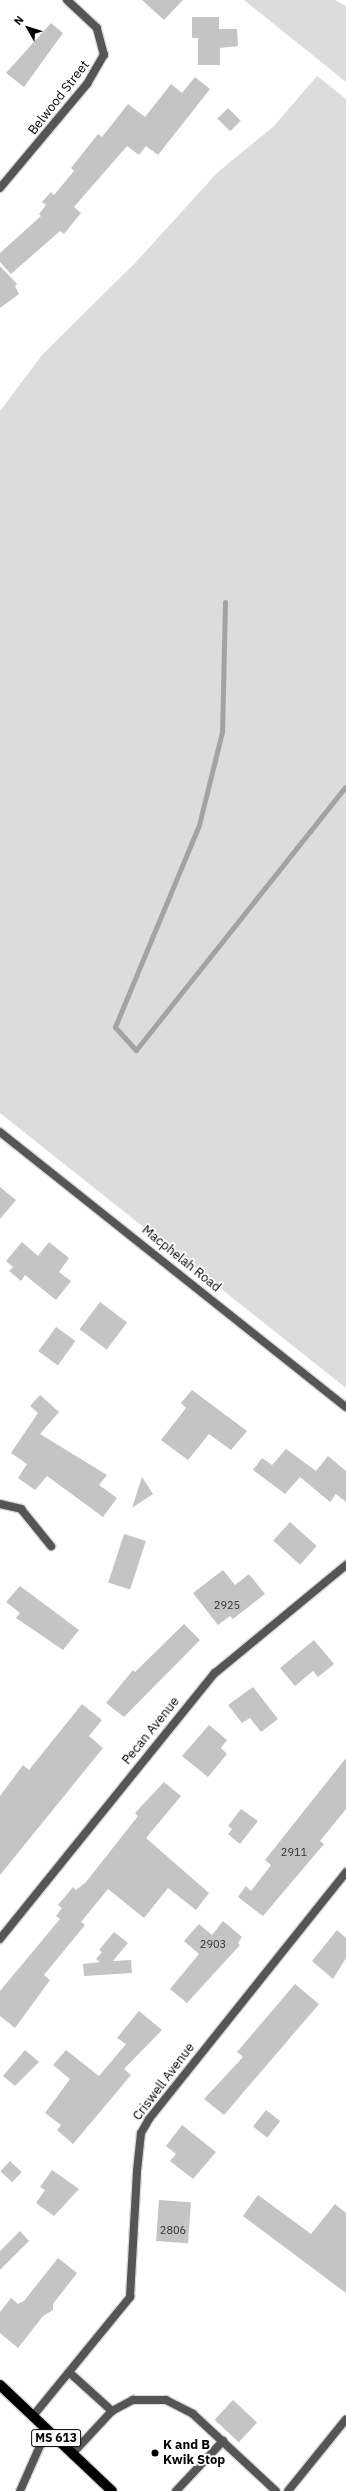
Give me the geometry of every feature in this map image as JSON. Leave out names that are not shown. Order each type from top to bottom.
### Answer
[{"type":"main road","name":"MS 613","points":[[0,2385],[112,2491]]},
{"type":"street","name":"Belwood Street","points":[[0,188],[87,84],[104,55],[97,28],[67,0]]},
{"type":"street","name":"Macphelah Road","points":[[0,1132],[346,1407]]},
{"type":"street","points":[[0,1504],[21,1509],[51,1546]]},
{"type":"street","name":"Pecan Avenue","points":[[0,1939],[215,1673],[346,1565]]},
{"type":"street","name":"Criswell Avenue","points":[[33,2416],[70,2373],[130,2297],[137,2171],[141,2133],[149,2119],[346,1872]]},
{"type":"street","points":[[70,2373],[112,2411]]},
{"type":"street","points":[[72,2454],[112,2411],[134,2400],[166,2400],[193,2414],[276,2491]]},
{"type":"street","points":[[288,2491],[346,2419]]},
{"type":"street","points":[[20,2491],[47,2430]]},
{"type":"street","points":[[176,2491],[223,2442]]},
{"type":"shaded area","points":[[244,0],[335,0],[346,6],[346,82]]},
{"type":"shaded area","points":[[317,76],[346,99],[346,1388],[0,1113],[0,411],[42,355],[136,262],[218,172],[274,126]]},
{"type":"building","points":[[142,0],[183,0],[164,20]]},
{"type":"building","points":[[192,17],[219,17],[219,29],[237,29],[238,46],[220,48],[220,65],[198,65],[198,38],[192,38]]},
{"type":"building","points":[[51,23],[63,33],[24,87],[6,73]]},
{"type":"building","points":[[195,77],[210,89],[158,155],[146,146],[139,155],[127,146],[74,207],[81,213],[64,234],[60,231],[11,274],[0,262],[0,253],[41,216],[39,214],[46,205],[42,202],[51,192],[54,195],[74,171],[71,168],[98,134],[102,137],[128,104],[145,117],[171,84],[182,93]]},
{"type":"building","points":[[228,108],[241,121],[230,131],[217,119]]},
{"type":"building","points":[[0,266],[17,284],[15,286],[19,294],[0,308]]},
{"type":"building","points":[[0,1187],[16,1200],[0,1219]]},
{"type":"building","points":[[22,1242],[38,1256],[49,1242],[69,1258],[59,1272],[71,1281],[56,1300],[25,1275],[21,1281],[9,1271],[13,1267],[6,1261]]},
{"type":"building","points":[[100,1302],[127,1322],[107,1350],[80,1329]]},
{"type":"building","points":[[56,1327],[75,1341],[58,1365],[38,1351]]},
{"type":"building","points":[[192,1390],[247,1431],[231,1450],[209,1434],[188,1460],[161,1440],[186,1408],[181,1403]]},
{"type":"building","points":[[40,1395],[59,1412],[40,1434],[107,1475],[99,1485],[117,1498],[103,1517],[47,1476],[35,1490],[18,1478],[27,1464],[11,1453],[38,1413],[30,1406]]},
{"type":"building","points":[[286,1449],[316,1471],[328,1456],[346,1471],[346,1502],[336,1494],[330,1502],[300,1477],[285,1494],[253,1470],[262,1458],[272,1465]]},
{"type":"building","points":[[142,1477],[153,1494],[132,1508]]},
{"type":"building","points":[[290,1522],[317,1546],[300,1565],[273,1541]]},
{"type":"building","points":[[124,1534],[146,1541],[130,1590],[108,1583]]},
{"type":"building","points":[[223,1570],[235,1585],[249,1574],[265,1594],[233,1619],[230,1616],[218,1625],[193,1593]]},
{"type":"building","points":[[20,1586],[79,1630],[63,1650],[16,1618],[20,1613],[6,1602]]},
{"type":"building","points":[[184,1624],[200,1640],[124,1717],[106,1703],[133,1670],[135,1672]]},
{"type":"building","points":[[314,1640],[334,1664],[318,1677],[313,1671],[295,1686],[280,1668]]},
{"type":"building","points":[[253,1687],[278,1719],[261,1732],[250,1718],[242,1723],[228,1705]]},
{"type":"building","points":[[82,1704],[102,1720],[89,1736],[103,1748],[0,1875],[0,1796],[23,1765],[29,1770]]},
{"type":"building","points":[[209,1725],[227,1740],[221,1748],[227,1754],[208,1777],[182,1756]]},
{"type":"building","points":[[346,1758],[346,1809],[320,1841],[324,1844],[263,1916],[238,1897],[246,1886],[251,1891],[271,1865],[265,1860]]},
{"type":"building","points":[[164,1782],[181,1796],[146,1838],[209,1893],[196,1910],[168,1888],[144,1918],[108,1889],[81,1922],[85,1925],[44,1975],[50,1980],[15,2028],[0,2016],[0,1991],[60,1919],[56,1916],[62,1908],[58,1905],[73,1887],[76,1890],[86,1882],[138,1816],[135,1813]]},
{"type":"building","points":[[241,1809],[258,1821],[240,1844],[228,1834],[232,1829],[228,1826]]},
{"type":"building","points":[[223,1921],[242,1937],[238,1943],[240,1945],[187,2003],[170,1989],[199,1954],[184,1941],[199,1924],[212,1935]]},
{"type":"building","points":[[337,1930],[346,1938],[346,1958],[333,1979],[312,1961]]},
{"type":"building","points":[[114,1932],[128,1943],[113,1961],[131,1960],[132,1973],[84,1976],[83,1964],[100,1962],[96,1959],[102,1952],[99,1950]]},
{"type":"building","points":[[295,1984],[319,2004],[224,2115],[204,2099],[243,2057],[237,2052]]},
{"type":"building","points":[[139,2011],[162,2030],[124,2069],[131,2075],[73,2144],[57,2130],[61,2125],[45,2113],[70,2079],[53,2065],[66,2050],[99,2076],[126,2044],[117,2038]]},
{"type":"building","points":[[25,2050],[39,2062],[15,2086],[3,2076]]},
{"type":"building","points":[[266,2110],[280,2121],[267,2138],[253,2127]]},
{"type":"building","points":[[182,2125],[216,2152],[193,2179],[170,2161],[176,2154],[166,2146]]},
{"type":"building","points":[[10,2161],[22,2172],[12,2182],[0,2171]]},
{"type":"building","points":[[52,2170],[79,2189],[54,2216],[36,2203],[45,2190],[40,2187]]},
{"type":"building","points":[[258,2195],[311,2234],[335,2204],[346,2213],[346,2293],[243,2216]]},
{"type":"building","points":[[159,2200],[191,2202],[188,2243],[156,2241]]},
{"type":"building","points":[[20,2231],[29,2241],[0,2270],[0,2251]]},
{"type":"building","points":[[58,2258],[77,2273],[53,2304],[53,2310],[43,2316],[18,2348],[0,2333],[0,2312],[11,2298],[18,2304],[24,2301]]},
{"type":"building","points":[[233,2400],[257,2423],[239,2442],[215,2420]]},
{"type":"waterway","points":[[225,602],[222,732],[199,825],[115,1027],[136,1050],[345,787]]},
{"type":"place","name":"K and B Kwik Stop","points":[[155,2453]]}]
